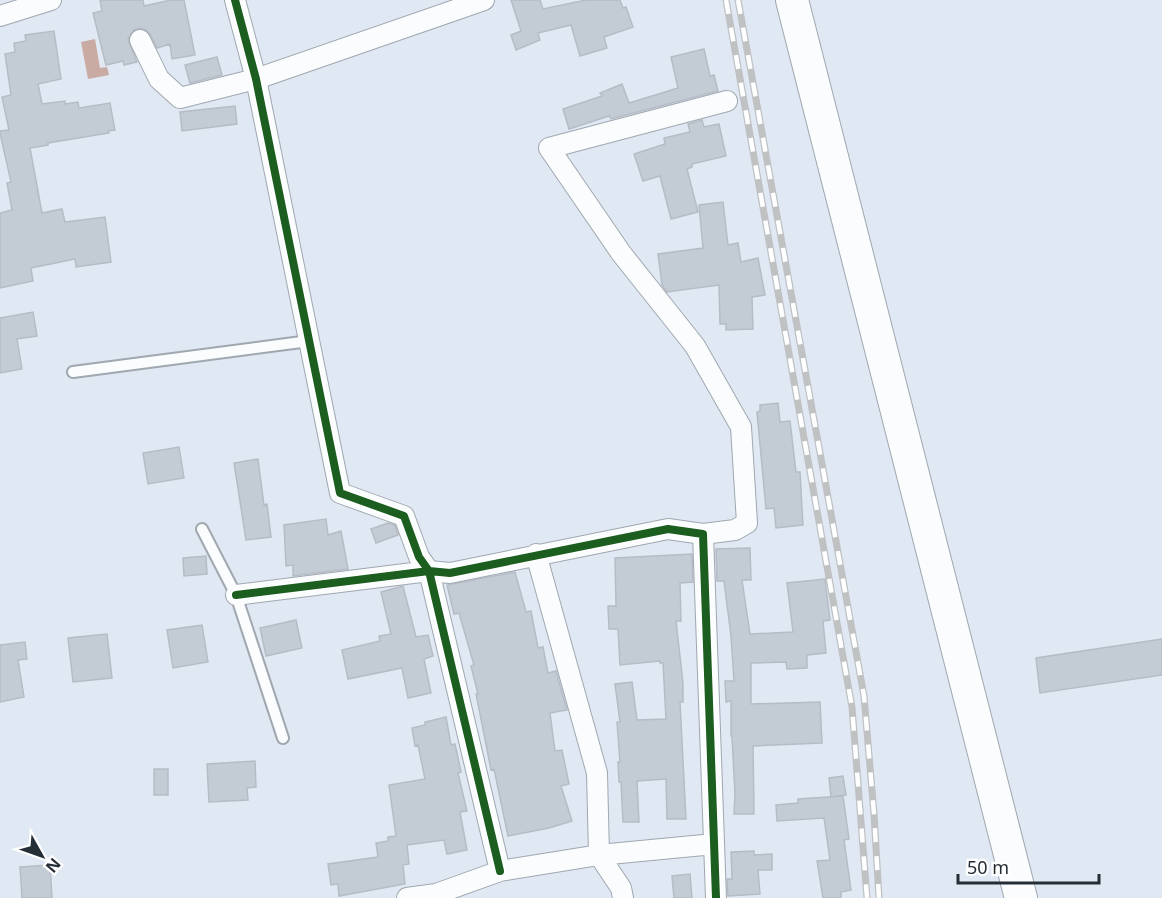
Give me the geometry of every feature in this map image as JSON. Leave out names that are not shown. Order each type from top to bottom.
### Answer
[{"type":"main road","points":[[792,0],[1021,898]]},
{"type":"street","points":[[0,16],[51,0]]},
{"type":"street","points":[[235,0],[256,79],[340,493],[404,516],[419,557],[429,571],[500,871]]},
{"type":"street","points":[[140,40],[159,79],[180,98],[256,79],[484,0]]},
{"type":"street","points":[[236,595],[429,571],[450,573],[668,529],[704,534],[735,530],[747,523],[741,428],[695,346],[621,253],[549,148],[727,101]]},
{"type":"street","points":[[704,534],[717,898]]},
{"type":"street","points":[[536,554],[597,773],[599,855],[621,888],[623,898]]},
{"type":"street","points":[[407,898],[436,896],[500,871],[599,855],[714,844]]},
{"type":"lane","points":[[73,372],[309,341]]},
{"type":"lane","points":[[202,529],[236,595],[283,738]]},
{"type":"shaded area","points":[[95,39],[100,68],[107,67],[109,75],[88,79],[81,42]]},
{"type":"building","points":[[100,0],[143,0],[144,6],[171,0],[184,0],[195,55],[172,59],[170,44],[157,48],[150,34],[140,28],[134,30],[128,39],[137,62],[124,65],[123,61],[106,65],[93,13],[102,11]]},
{"type":"building","points":[[511,0],[540,0],[543,9],[586,0],[620,0],[623,8],[626,7],[633,27],[604,37],[607,48],[580,56],[571,25],[538,33],[540,40],[516,50],[511,35],[521,31]]},
{"type":"building","points":[[54,31],[61,79],[38,84],[42,104],[78,102],[79,108],[110,103],[115,130],[30,148],[42,213],[62,209],[65,222],[105,217],[111,262],[76,267],[75,259],[31,268],[33,281],[0,288],[0,213],[12,210],[7,183],[11,182],[0,133],[0,131],[9,130],[2,97],[11,95],[5,54],[15,52],[14,43],[26,41],[25,35]]},
{"type":"building","points":[[704,49],[710,76],[714,75],[718,91],[611,119],[609,116],[569,129],[563,109],[602,96],[600,93],[622,84],[629,103],[678,88],[671,57]]},
{"type":"building","points":[[217,57],[222,75],[190,83],[185,65]]},
{"type":"building","points":[[235,106],[237,124],[182,131],[180,112]]},
{"type":"building","points":[[702,120],[704,127],[719,124],[726,156],[692,164],[692,167],[687,169],[698,212],[671,219],[660,176],[643,181],[634,154],[665,144],[664,138],[690,132],[688,124]]},
{"type":"building","points":[[723,202],[728,245],[738,243],[741,262],[758,258],[765,295],[752,297],[753,329],[726,330],[726,324],[720,324],[719,285],[667,292],[662,285],[658,254],[703,248],[699,205]]},
{"type":"building","points":[[33,312],[37,336],[17,339],[22,369],[0,373],[0,318]]},
{"type":"building","points":[[778,403],[780,422],[790,421],[796,472],[800,472],[803,525],[776,528],[774,508],[766,509],[757,412],[760,411],[760,405]]},
{"type":"building","points":[[179,447],[184,478],[148,484],[143,453]]},
{"type":"building","points":[[258,459],[271,537],[246,540],[234,463]]},
{"type":"building","points":[[326,519],[328,535],[341,531],[348,569],[293,576],[293,565],[286,566],[284,525]]},
{"type":"building","points":[[388,523],[395,525],[398,535],[376,543],[371,529]]},
{"type":"building","points":[[750,548],[751,580],[742,580],[750,634],[793,632],[787,583],[825,579],[830,620],[823,621],[826,653],[807,655],[807,668],[787,669],[786,662],[751,663],[751,704],[820,702],[822,743],[753,746],[754,814],[734,814],[731,701],[726,702],[725,681],[734,681],[731,636],[724,581],[717,581],[716,549]]},
{"type":"building","points":[[692,554],[693,582],[680,583],[681,621],[676,621],[683,683],[683,702],[680,702],[686,819],[667,819],[666,779],[637,781],[639,822],[623,822],[618,762],[620,762],[617,722],[620,722],[615,684],[632,682],[637,720],[666,719],[663,663],[660,661],[620,665],[618,629],[609,629],[608,606],[616,606],[615,558]]},
{"type":"building","points":[[206,556],[207,574],[184,576],[183,558]]},
{"type":"building","points":[[515,572],[526,612],[531,611],[538,648],[543,647],[548,673],[556,671],[567,710],[550,713],[555,751],[562,750],[569,784],[561,786],[572,821],[508,836],[494,769],[491,770],[471,666],[474,665],[459,613],[454,614],[447,585]]},
{"type":"building","points":[[403,586],[416,637],[428,635],[433,656],[424,659],[431,693],[408,698],[402,668],[348,679],[342,650],[380,641],[379,636],[391,634],[381,592]]},
{"type":"building","points":[[296,620],[302,648],[266,656],[260,628]]},
{"type":"building","points":[[202,625],[208,662],[173,668],[167,630]]},
{"type":"building","points":[[107,634],[112,678],[73,682],[68,638]]},
{"type":"building","points":[[1162,639],[1162,675],[1040,693],[1036,658]]},
{"type":"building","points":[[25,642],[27,659],[18,660],[24,697],[0,702],[0,645]]},
{"type":"building","points":[[446,717],[451,745],[455,744],[461,772],[458,773],[467,811],[460,812],[467,850],[447,854],[444,840],[407,845],[409,864],[403,865],[405,884],[339,896],[338,884],[331,885],[328,864],[378,857],[376,843],[388,841],[388,837],[396,836],[389,785],[425,779],[412,728]]},
{"type":"building","points":[[255,761],[256,787],[247,788],[248,800],[209,802],[207,764]]},
{"type":"building","points":[[154,769],[168,769],[168,795],[154,795]]},
{"type":"building","points":[[843,776],[846,795],[831,797],[829,778]]},
{"type":"building","points":[[843,796],[849,839],[844,840],[851,890],[841,892],[841,898],[823,898],[817,861],[830,860],[824,818],[777,821],[776,805],[798,803],[798,799]]},
{"type":"building","points":[[754,851],[754,855],[772,854],[772,870],[758,870],[760,894],[728,896],[727,879],[732,879],[731,852]]},
{"type":"building","points":[[50,865],[52,898],[22,898],[20,867]]},
{"type":"building","points":[[690,874],[692,898],[674,898],[672,876]]},
{"type":"railway","points":[[726,0],[852,707],[867,898]]},
{"type":"railway","points":[[738,0],[864,696],[879,898]]},
{"type":"cycle path","points":[[235,0],[256,79],[340,493],[404,516],[419,557],[429,571],[500,871]]},
{"type":"cycle path","points":[[236,595],[429,571],[450,573],[668,529],[703,534],[716,898]]}]
